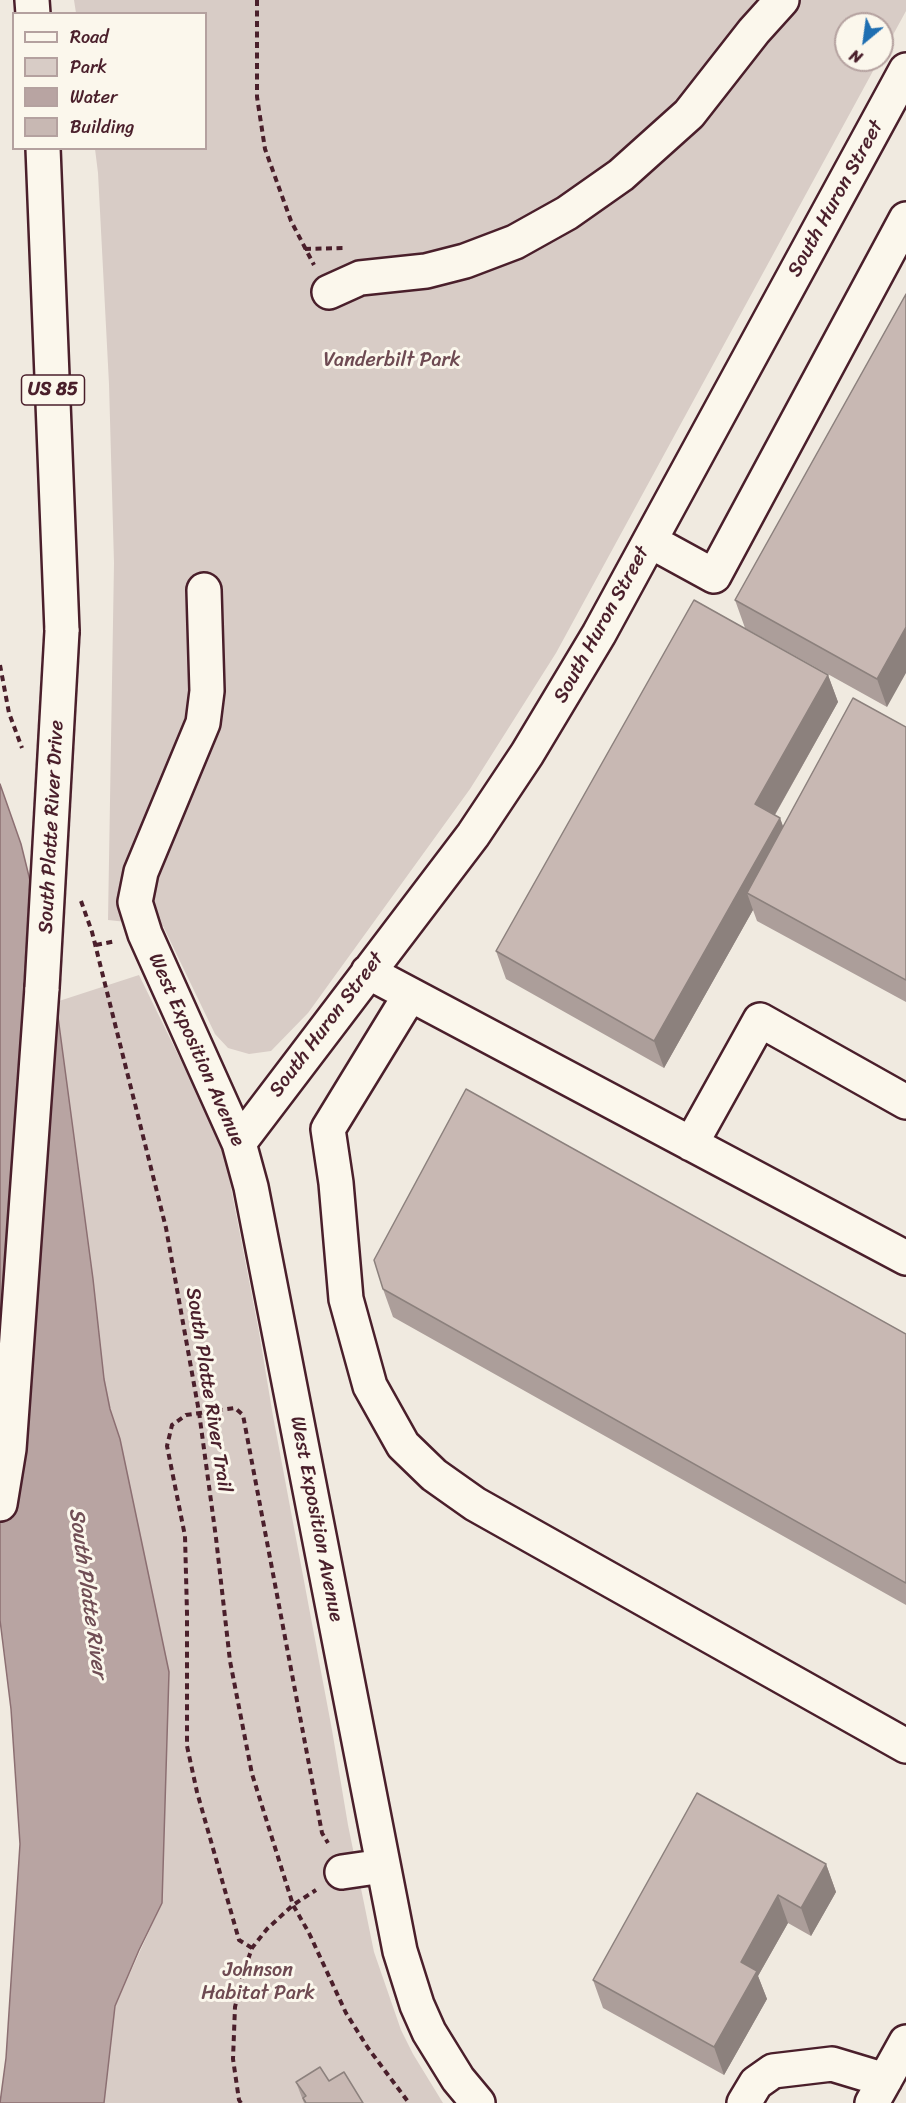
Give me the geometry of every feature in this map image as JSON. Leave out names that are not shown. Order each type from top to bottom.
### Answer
[{"type":"main road","points":[[329,292],[360,278],[426,271],[488,253],[544,227],[585,202],[639,160],[689,114],[754,31],[782,0]]},
{"type":"main road","name":"South Huron Street","points":[[239,1143],[473,835],[509,782],[566,690],[650,540],[906,70]]},
{"type":"main road","name":"South Platte River Drive","points":[[0,1504],[9,1449],[22,1282],[48,896],[62,631],[43,150]]},
{"type":"main road","points":[[650,540],[714,576],[906,219]]},
{"type":"main road","name":"West Exposition Avenue","points":[[204,590],[207,691],[203,723],[141,872],[135,902],[145,934],[239,1143],[264,1252],[400,1951],[417,2005],[442,2056],[478,2103]]},
{"type":"main road","points":[[368,972],[906,1258]]},
{"type":"main road","points":[[410,995],[328,1129],[336,1183],[346,1299],[370,1386],[403,1445],[434,1474],[475,1504],[906,1746]]},
{"type":"main road","points":[[691,1144],[760,1020],[906,1102]]},
{"type":"main road","points":[[342,1872],[383,1866]]},
{"type":"main road","points":[[744,2103],[756,2083],[773,2071],[832,2064],[879,2092],[906,2042]]},
{"type":"path","points":[[257,0],[257,97],[265,149],[276,184],[304,249],[351,248]]},
{"type":"path","points":[[0,665],[9,713],[26,756]]},
{"type":"path","name":"South Platte River Trail","points":[[80,899],[92,932],[166,1228],[199,1412],[230,1661],[252,1774],[293,1905],[309,1933],[346,2013],[368,2048],[409,2103]]},
{"type":"path","points":[[252,1948],[238,1940],[197,1792],[187,1746],[185,1536],[167,1446],[172,1425],[186,1415],[235,1408],[243,1415],[322,1833],[342,1872]]},
{"type":"path","points":[[241,2103],[233,2059],[235,2007],[252,1948],[267,1929],[293,1905]]},
{"type":"green space","name":"Vanderbilt Park","points":[[74,0],[906,0],[906,11],[894,33],[894,12],[834,12],[834,72],[872,72],[556,653],[470,789],[308,1013],[271,1051],[249,1054],[228,1048],[215,1034],[163,926],[108,920],[114,563],[109,384],[95,150],[207,150],[207,12],[76,12]]},
{"type":"green space","name":"Johnson Habitat Park","points":[[139,975],[213,1126],[226,1162],[348,1825],[374,1952],[401,2030],[443,2103],[104,2103],[115,2006],[162,1903],[110,1409],[104,1379],[56,1002]]},
{"type":"water","name":"South Platte River","points":[[0,784],[21,844],[42,929],[56,1002],[104,1379],[110,1409],[120,1439],[169,1672],[162,1903],[115,2006],[104,2103],[0,2103],[6,2058],[20,1844],[11,1709],[0,1620]]},
{"type":"building","points":[[906,294],[906,627],[877,679],[735,600]]},
{"type":"building","points":[[694,600],[828,675],[755,804],[780,818],[654,1041],[496,951]]},
{"type":"building","points":[[853,698],[906,727],[906,980],[747,893]]},
{"type":"building","points":[[466,1089],[906,1334],[906,1583],[383,1289],[374,1260]]},
{"type":"building","points":[[697,1793],[826,1864],[801,1908],[778,1895],[741,1962],[757,1971],[714,2047],[593,1980]]},
{"type":"building","points":[[320,2067],[329,2081],[344,2072],[363,2103],[306,2103],[303,2098],[306,2096],[296,2082]]}]
